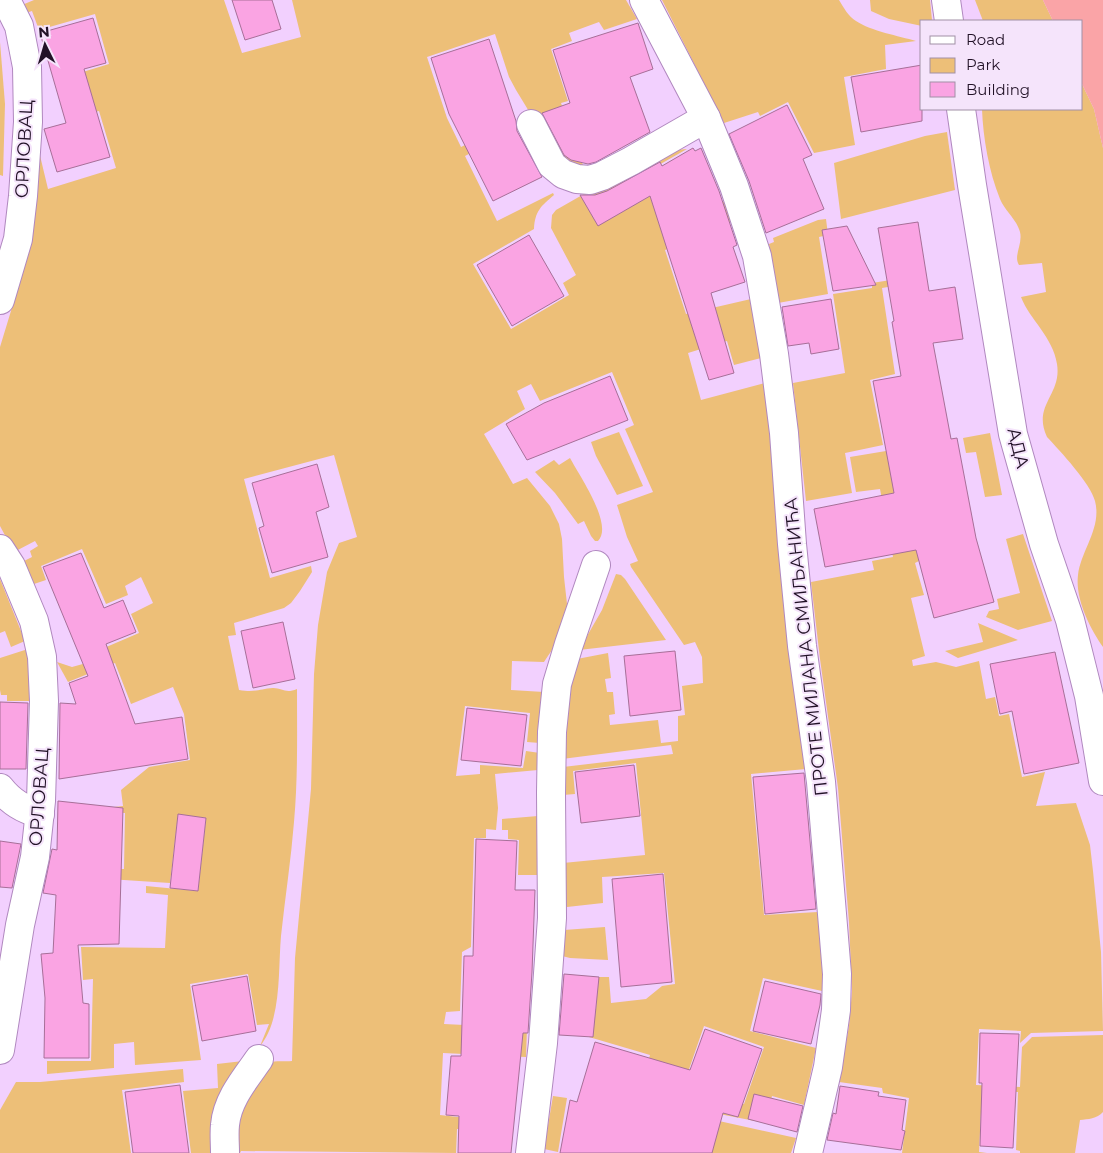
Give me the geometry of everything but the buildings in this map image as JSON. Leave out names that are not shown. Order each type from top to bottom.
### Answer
[{"type":"street","name":"ОРЛОВАЦ","points":[[0,300],[18,239],[11,193],[28,122],[27,67],[19,26],[6,0]]},
{"type":"street","name":"ПРОТЕ МИЛАНА СМИЉАНИЋА","points":[[644,0],[706,118],[734,186],[757,256],[774,354],[784,433],[802,646],[822,782],[835,955],[836,1010],[828,1067],[808,1153]]},
{"type":"street","points":[[946,0],[949,20]]},
{"type":"street","name":"АДА","points":[[961,110],[1014,434],[1044,544],[1070,620],[1089,696],[1103,782]]},
{"type":"street","points":[[531,124],[552,165],[563,174],[577,179],[590,180],[632,161],[706,118]]},
{"type":"street","name":"ОРЛОВАЦ","points":[[0,549],[11,566],[34,621],[42,657],[44,702],[40,814],[35,857],[20,925],[0,1050]]},
{"type":"street","points":[[530,1153],[543,1042],[552,918],[552,732],[557,684],[596,565]]},
{"type":"street","points":[[0,788],[16,804],[40,814]]},
{"type":"street","points":[[225,1153],[225,1124],[232,1101],[240,1085],[259,1059]]},
{"type":"green space","points":[[34,0],[224,0],[242,53],[301,37],[292,0],[626,0],[637,19],[604,30],[599,22],[569,33],[572,41],[551,49],[568,101],[561,103],[584,168],[635,148],[686,114],[673,128],[616,162],[588,173],[572,172],[561,164],[509,77],[495,34],[427,57],[447,118],[461,147],[510,123],[520,123],[524,126],[465,156],[497,221],[553,193],[554,195],[540,209],[534,229],[473,264],[511,329],[569,295],[563,283],[576,275],[551,228],[552,215],[556,210],[605,182],[654,158],[675,150],[687,149],[643,174],[675,229],[725,201],[731,222],[679,238],[681,244],[665,250],[686,314],[751,299],[761,358],[734,365],[727,341],[688,353],[701,400],[765,383],[774,461],[780,558],[787,627],[806,769],[751,774],[764,915],[818,912],[822,991],[763,978],[750,1031],[816,1048],[804,1105],[772,1096],[765,1123],[709,1112],[714,1095],[744,1104],[764,1047],[704,1026],[686,1078],[710,1088],[701,1117],[796,1138],[791,1153],[627,1153],[635,1107],[650,1055],[589,1037],[591,1009],[596,1009],[598,977],[609,977],[611,1003],[646,999],[662,986],[675,984],[664,873],[602,877],[603,903],[567,907],[564,905],[563,863],[645,855],[636,763],[573,771],[575,794],[563,795],[563,767],[673,754],[671,745],[562,759],[568,687],[577,659],[608,653],[611,678],[605,679],[607,692],[613,692],[615,714],[609,715],[610,725],[658,720],[661,743],[678,741],[678,716],[685,715],[682,686],[703,683],[702,657],[695,642],[684,645],[630,564],[638,561],[627,537],[617,505],[653,492],[625,429],[634,425],[612,372],[540,401],[531,384],[517,391],[525,409],[484,434],[513,484],[527,478],[550,506],[559,524],[568,613],[562,632],[544,662],[512,661],[511,690],[544,692],[540,743],[527,742],[530,713],[465,706],[456,776],[480,774],[480,765],[523,768],[526,751],[540,753],[538,770],[495,774],[498,808],[496,830],[486,829],[486,838],[474,838],[471,947],[462,952],[460,1011],[446,1012],[444,1024],[527,1028],[526,1057],[443,1053],[440,1115],[484,1120],[483,1130],[457,1129],[456,1153],[241,1151],[240,1153],[232,1153],[236,1116],[251,1079],[269,1063],[292,1061],[295,958],[311,789],[314,674],[318,625],[327,572],[339,543],[357,537],[334,455],[244,479],[270,578],[311,566],[312,572],[291,603],[284,608],[234,623],[236,635],[228,636],[239,690],[253,691],[276,688],[290,691],[297,689],[297,772],[294,822],[281,936],[278,994],[276,1008],[267,1035],[260,1046],[269,1024],[257,1025],[248,974],[190,984],[201,1060],[135,1065],[134,1042],[114,1044],[114,1068],[47,1074],[47,1061],[91,1061],[93,979],[83,980],[81,947],[165,948],[168,895],[146,893],[146,886],[198,891],[206,818],[178,815],[170,883],[93,878],[94,869],[124,869],[125,813],[78,811],[123,806],[121,790],[149,767],[190,760],[184,714],[173,687],[131,704],[115,663],[68,682],[57,662],[72,667],[90,662],[90,654],[139,633],[131,614],[153,603],[141,577],[125,586],[128,595],[106,604],[82,549],[41,566],[46,580],[34,584],[20,563],[32,557],[30,551],[38,546],[35,541],[14,552],[0,526],[0,347],[25,265],[30,231],[35,145],[37,143],[48,189],[116,168],[99,111],[75,117],[63,78],[109,64],[95,14],[39,30],[32,11],[26,13],[22,5]]},
{"type":"green space","points":[[662,0],[839,0],[846,12],[862,25],[916,41],[885,45],[886,69],[844,77],[855,145],[814,153],[788,102],[760,116],[758,112],[724,123]]},
{"type":"green space","points":[[870,0],[930,0],[932,20],[920,20],[920,26],[889,19],[871,11]]},
{"type":"green space","points":[[975,0],[1043,0],[1053,20],[983,20]]},
{"type":"green space","points":[[0,42],[5,104],[3,176],[0,175]]},
{"type":"green space","points":[[1083,86],[1094,109],[1103,148],[1103,647],[1084,613],[1078,584],[1080,566],[1096,520],[1095,501],[1088,486],[1047,437],[1043,426],[1045,408],[1055,384],[1057,364],[1051,345],[1021,297],[1046,292],[1042,263],[1019,265],[1017,261],[1020,232],[1002,203],[996,189],[984,132],[982,110],[1083,110]]},
{"type":"green space","points":[[947,132],[955,190],[841,219],[834,163],[925,136]]},
{"type":"green space","points":[[826,219],[828,235],[819,237],[828,294],[778,303],[769,244],[774,242],[773,238],[818,220]]},
{"type":"green space","points":[[922,275],[923,281],[882,288],[895,374],[870,380],[883,445],[845,453],[852,493],[806,501],[793,383],[845,373],[833,294],[872,288],[872,283]]},
{"type":"green space","points":[[619,432],[643,486],[617,495],[596,456],[591,442]]},
{"type":"green space","points":[[990,433],[1002,495],[985,497],[976,452],[966,453],[963,438]]},
{"type":"green space","points":[[898,449],[919,561],[915,563],[924,595],[911,598],[925,656],[912,660],[913,666],[936,662],[956,667],[979,661],[986,699],[995,697],[999,716],[1009,714],[1022,777],[1045,772],[1036,806],[1076,803],[1090,845],[1101,952],[1103,1031],[1031,1033],[1020,1043],[1021,1031],[979,1029],[976,1085],[1020,1087],[1022,1047],[1032,1037],[1103,1035],[1103,1112],[1095,1117],[1080,1120],[1075,1153],[1020,1153],[1020,1151],[1016,1150],[1018,1092],[982,1091],[979,1152],[987,1153],[902,1153],[909,1098],[883,1093],[882,1088],[839,1082],[849,1026],[852,991],[849,922],[838,788],[811,582],[874,570],[872,561],[893,557],[880,489],[856,492],[850,457]]},
{"type":"green space","points":[[570,458],[599,512],[602,534],[598,541],[595,541],[591,536],[584,521],[578,524],[555,493],[535,472],[554,460],[559,465]]},
{"type":"green space","points":[[1023,534],[1052,621],[1018,630],[986,617],[989,611],[999,609],[997,599],[1020,593],[1006,539]]},
{"type":"green space","points":[[616,574],[621,575],[625,579],[666,640],[579,650],[602,610]]},
{"type":"green space","points":[[0,579],[25,641],[11,647],[5,631],[0,633]]},
{"type":"green space","points":[[978,623],[1018,640],[958,658],[945,651],[983,642]]},
{"type":"green space","points":[[28,649],[32,701],[7,701],[7,695],[1,695],[0,690],[0,658]]},
{"type":"green space","points":[[538,816],[539,875],[518,875],[519,840],[508,839],[508,830],[502,830],[502,819]]},
{"type":"green space","points":[[605,927],[608,960],[562,956],[564,930]]},
{"type":"green space","points":[[243,1061],[218,1153],[191,1153],[183,1091],[218,1088],[217,1064]]},
{"type":"green space","points":[[183,1069],[184,1082],[122,1090],[131,1153],[0,1153],[0,1110],[16,1082],[40,1082]]},
{"type":"green space","points":[[553,1096],[567,1098],[558,1152],[544,1149]]},
{"type":"shaded area","points":[[1043,0],[1103,0],[1103,148],[1094,109],[1083,86],[1083,20],[1053,20]]}]
